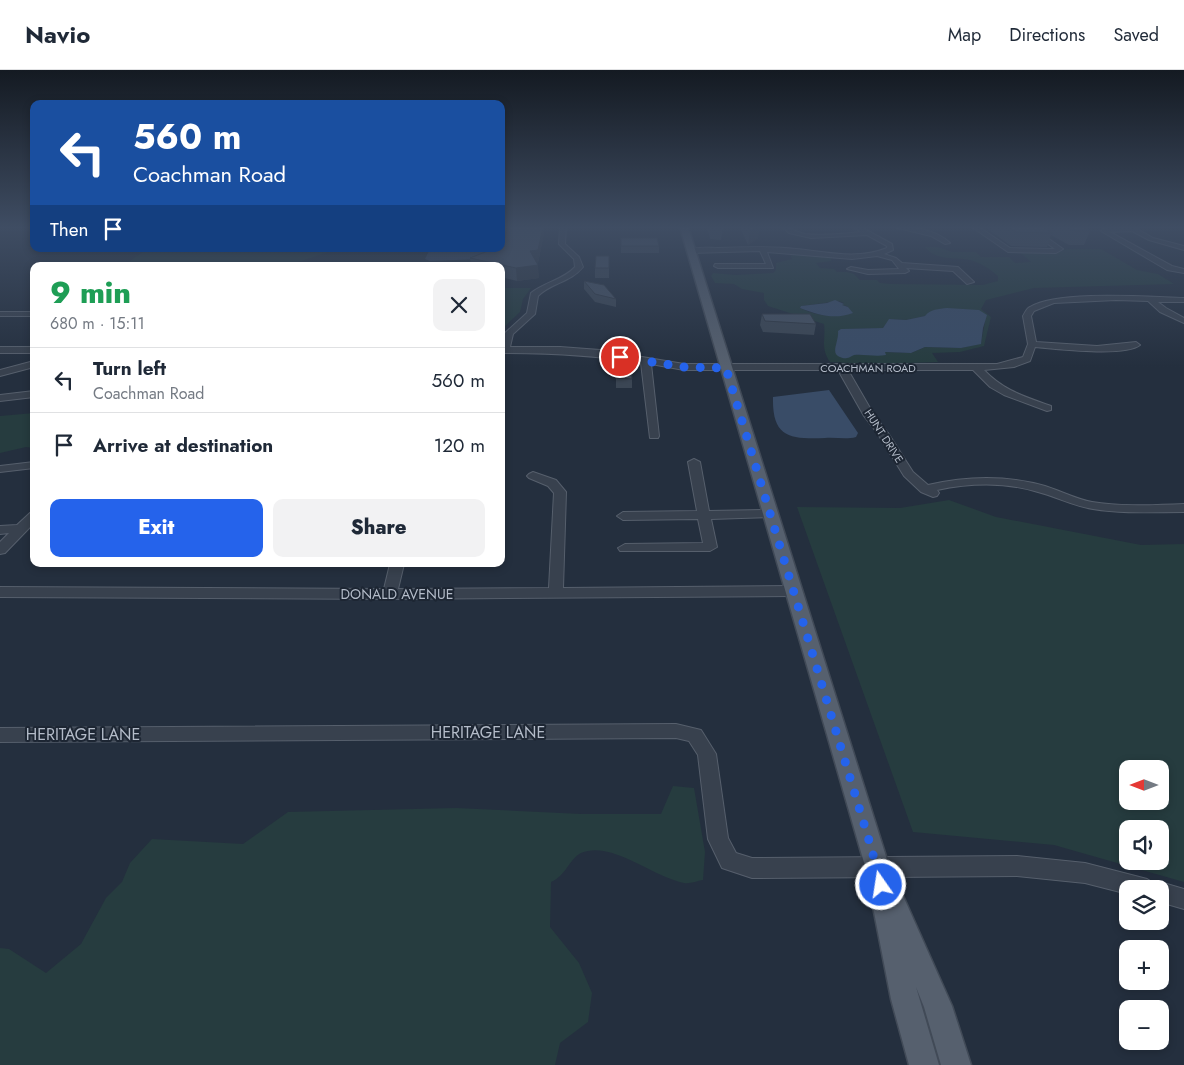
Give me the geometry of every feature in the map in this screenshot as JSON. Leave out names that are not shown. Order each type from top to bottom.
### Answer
[{"type":"main road","points":[[698,273],[877,866],[905,999],[924,1065]]},
{"type":"main road","points":[[877,866],[938,1006],[956,1065]]},
{"type":"street","points":[[505,344],[509,333],[530,314],[534,295],[548,284],[568,277],[572,273]]},
{"type":"street","points":[[960,273],[970,282]]},
{"type":"street","points":[[1150,299],[1163,310],[1184,321]]},
{"type":"street","points":[[1136,344],[1117,348],[1077,348],[1032,344],[1027,316],[1031,309],[1041,304],[1069,300],[1184,300]]},
{"type":"street","points":[[0,314],[30,314]]},
{"type":"street","name":"COACHMAN ROAD","points":[[505,350],[560,350],[600,353],[684,367],[976,367],[1014,364],[1027,359],[1032,344]]},
{"type":"street","points":[[0,350],[30,350]]},
{"type":"street","points":[[646,362],[654,436]]},
{"type":"street","points":[[0,373],[30,365]]},
{"type":"street","points":[[976,367],[993,385],[1007,393],[1047,408]]},
{"type":"street","name":"HUNT DRIVE","points":[[842,368],[870,416],[883,433],[908,474],[915,482],[930,492],[954,482],[982,480],[1014,482],[1081,503],[1119,508],[1184,508]]},
{"type":"street","points":[[0,398],[30,394]]},
{"type":"street","points":[[625,548],[710,547],[694,462]]},
{"type":"street","points":[[0,469],[6,466],[30,465]]},
{"type":"street","points":[[533,476],[552,483],[560,492],[556,593]]},
{"type":"street","points":[[623,516],[770,514]]},
{"type":"street","points":[[0,550],[30,520]]},
{"type":"street","points":[[0,530],[21,530]]},
{"type":"street","points":[[390,594],[396,567]]},
{"type":"street","name":"DONALD AVENUE","points":[[0,592],[390,594],[793,591]]},
{"type":"street","name":"HERITAGE LANE","points":[[0,735],[676,731],[695,735],[707,754],[718,839],[729,861],[752,868],[1017,866],[1085,873],[1119,882]]},
{"type":"street","points":[[1169,895],[1184,899]]},
{"type":"green space","points":[[713,273],[735,275],[852,273],[860,280],[877,280],[880,283],[890,284],[983,285],[998,281],[998,276],[995,273],[1155,273],[1174,284],[1034,288],[986,300],[981,309],[991,317],[984,346],[960,352],[932,353],[938,362],[874,364],[830,362],[824,348],[824,324],[768,306],[764,300],[764,293],[742,289],[734,284],[715,283],[711,276]],"holes":[[[839,301],[844,303],[841,305],[847,306],[852,313],[826,315],[800,308],[801,306]],[[925,316],[985,322],[981,343],[961,348],[925,347],[911,353],[885,352],[852,355],[846,358],[836,345],[839,341],[839,334],[847,329],[883,328],[890,319],[906,320]]]},
{"type":"green space","points":[[505,288],[531,288],[523,299],[520,312],[505,326]]},
{"type":"green space","points":[[30,413],[30,448],[0,453],[0,416]]},
{"type":"green space","points":[[949,500],[996,517],[1141,545],[1184,544],[1184,882],[1142,870],[1169,870],[1169,820],[1119,820],[1119,864],[1054,845],[913,832],[797,507],[900,508]]},
{"type":"green space","points":[[673,786],[694,788],[705,852],[703,880],[684,883],[659,874],[619,855],[593,850],[581,853],[573,859],[560,876],[551,882],[550,927],[579,963],[592,993],[588,1022],[560,1043],[555,1065],[0,1065],[0,948],[9,949],[46,973],[81,944],[106,898],[122,882],[130,863],[152,839],[243,844],[288,812],[456,808],[581,814],[661,814]]},
{"type":"water","points":[[835,300],[844,304],[842,305],[848,307],[853,313],[826,316],[800,308],[801,306],[827,303]]},
{"type":"water","points":[[947,308],[979,310],[987,315],[981,344],[961,348],[925,347],[911,353],[885,352],[886,355],[854,355],[849,358],[843,358],[836,354],[838,331],[841,329],[883,328],[889,319],[906,320]]},
{"type":"water","points":[[829,390],[858,433],[856,437],[802,438],[786,433],[780,428],[776,421],[773,397]]},
{"type":"building","points":[[584,281],[604,285],[616,299],[595,294]]},
{"type":"building","points":[[762,314],[810,314],[816,324],[765,321]]},
{"type":"building","points":[[616,360],[631,361],[632,379],[616,378]]},
{"type":"route","points":[[620,357],[684,367],[726,368],[877,866],[881,885]]}]
